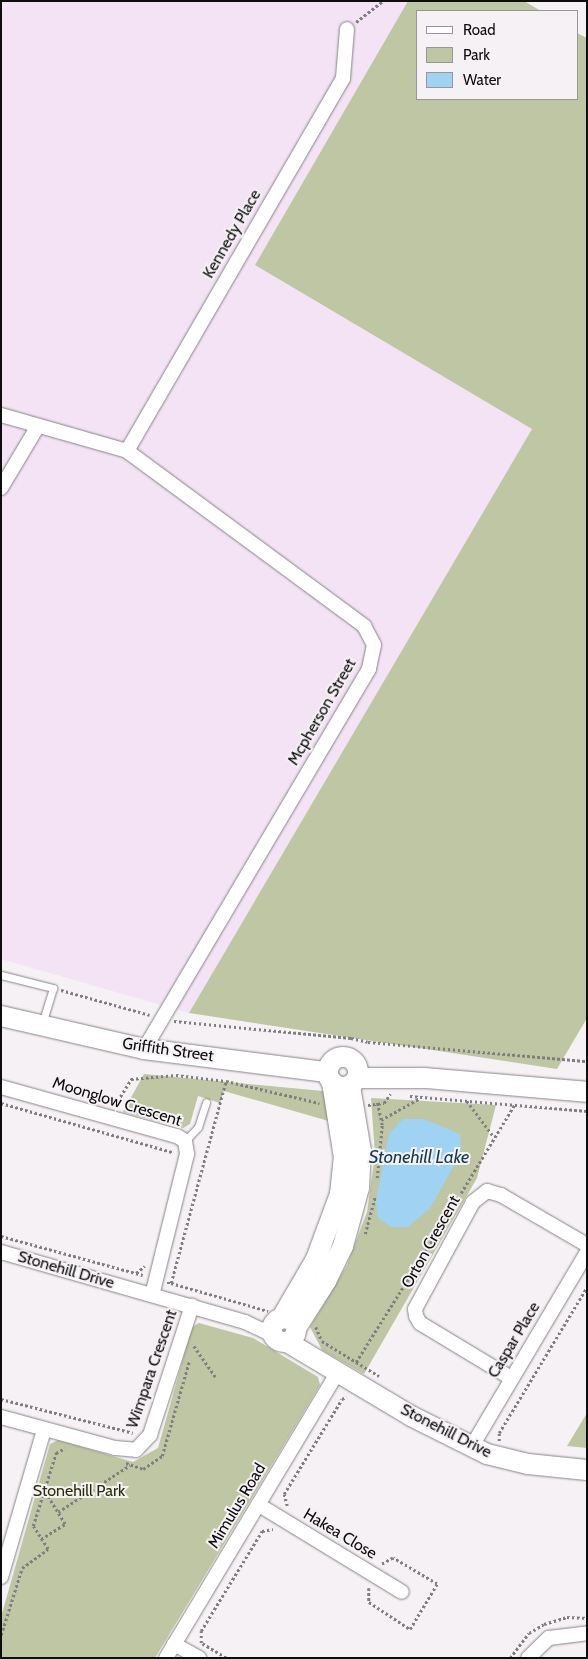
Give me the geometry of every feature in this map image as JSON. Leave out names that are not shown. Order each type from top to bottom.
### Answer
[{"type":"street","name":"Kennedy Place","points":[[127,451],[344,78],[347,29]]},
{"type":"street","name":"Mcpherson Street","points":[[1,416],[127,451],[364,626],[374,645],[369,669],[144,1049]]},
{"type":"street","points":[[1,488],[38,426]]},
{"type":"street","name":"Griffith Street","points":[[1,1016],[144,1049],[296,1066],[423,1088],[587,1092]]},
{"type":"street","points":[[283,1327],[326,1280],[343,1246],[353,1215],[359,1188],[361,1151],[346,1108],[342,1074]]},
{"type":"street","name":"Moonglow Crescent","points":[[1,1087],[177,1136],[185,1142],[187,1154],[152,1295]]},
{"type":"street","name":"Orton Crescent","points":[[511,1378],[420,1323],[416,1316],[415,1309],[473,1202],[480,1193],[492,1192],[587,1245]]},
{"type":"street","name":"Stonehill Drive","points":[[1,1252],[245,1322],[283,1327],[317,1359],[411,1416],[476,1439],[504,1460],[587,1470]]},
{"type":"street","name":"Caspar Place","points":[[476,1439],[587,1252]]},
{"type":"street","name":"Wimpara Crescent","points":[[1,1417],[44,1430],[136,1450],[150,1434],[192,1306]]},
{"type":"street","name":"Mimulus Road","points":[[166,1658],[338,1372]]},
{"type":"street","points":[[1,1577],[44,1430]]},
{"type":"street","name":"Hakea Close","points":[[258,1505],[402,1592]]},
{"type":"street","points":[[528,1658],[549,1638],[587,1633]]},
{"type":"street","points":[[174,1644],[199,1658]]},
{"type":"lane","points":[[1,974],[53,988],[41,1026]]},
{"type":"lane","points":[[185,1142],[198,1127],[206,1102]]},
{"type":"path","points":[[347,29],[383,1]]},
{"type":"path","points":[[53,988],[161,1020],[351,1038],[368,1042],[587,1061]]},
{"type":"path","points":[[105,1104],[115,1106],[131,1078],[176,1075],[226,1081],[346,1108],[384,1103],[392,1092],[399,1094]]},
{"type":"path","points":[[171,1284],[226,1081]]},
{"type":"path","points":[[406,1095],[423,1088],[467,1101],[587,1110]]},
{"type":"path","points":[[381,1120],[423,1088]]},
{"type":"path","points":[[467,1101],[494,1137]]},
{"type":"path","points":[[1,1103],[171,1150],[177,1158]]},
{"type":"path","points":[[380,1377],[356,1362],[514,1104]]},
{"type":"path","points":[[1,1236],[268,1311],[283,1327]]},
{"type":"path","points":[[136,1273],[146,1265],[149,1256]]},
{"type":"path","points":[[500,1442],[499,1433],[587,1287]]},
{"type":"path","points":[[166,1339],[170,1314]]},
{"type":"path","points":[[122,1462],[143,1469],[162,1456],[196,1339]]},
{"type":"path","points":[[194,1346],[216,1378]]},
{"type":"path","points":[[294,1510],[286,1505],[284,1494],[342,1399],[353,1396]]},
{"type":"path","points":[[1,1399],[129,1434],[140,1432]]},
{"type":"path","points":[[476,1439],[500,1442],[507,1445]]},
{"type":"path","points":[[1,1635],[22,1568],[48,1549],[33,1526],[56,1453],[70,1446]]},
{"type":"path","points":[[58,1512],[130,1465]]},
{"type":"path","points":[[41,1539],[65,1524],[44,1490]]},
{"type":"path","points":[[226,1658],[201,1643],[202,1631],[262,1531],[272,1529],[279,1533]]},
{"type":"path","points":[[361,1582],[369,1587],[369,1602],[410,1629],[437,1584],[393,1558],[382,1564],[374,1559]]},
{"type":"shaded area","points":[[1,1],[408,1],[255,265],[532,429],[189,1013],[1,959]]},
{"type":"green space","points":[[408,1],[524,1],[539,10],[416,10],[416,100],[578,100],[578,34],[587,38],[587,1018],[557,1069],[189,1013],[532,429],[255,265]]},
{"type":"green space","points":[[144,1074],[323,1091],[332,1122],[224,1091],[220,1103],[198,1096],[190,1124],[183,1128],[123,1112]]},
{"type":"green space","points":[[371,1098],[496,1105],[477,1178],[364,1374],[322,1350],[310,1327],[347,1265],[367,1212],[375,1155]]},
{"type":"green space","name":"Stonehill Park","points":[[199,1323],[253,1338],[318,1377],[320,1385],[155,1658],[1,1658],[1,1617],[50,1444],[58,1440],[133,1462],[158,1448],[192,1327]]},
{"type":"green space","points":[[587,1413],[587,1448],[567,1446]]},
{"type":"water","name":"Stonehill Lake","points":[[403,1119],[424,1119],[460,1134],[461,1153],[430,1208],[408,1227],[392,1227],[378,1218],[376,1201],[389,1134]]}]
